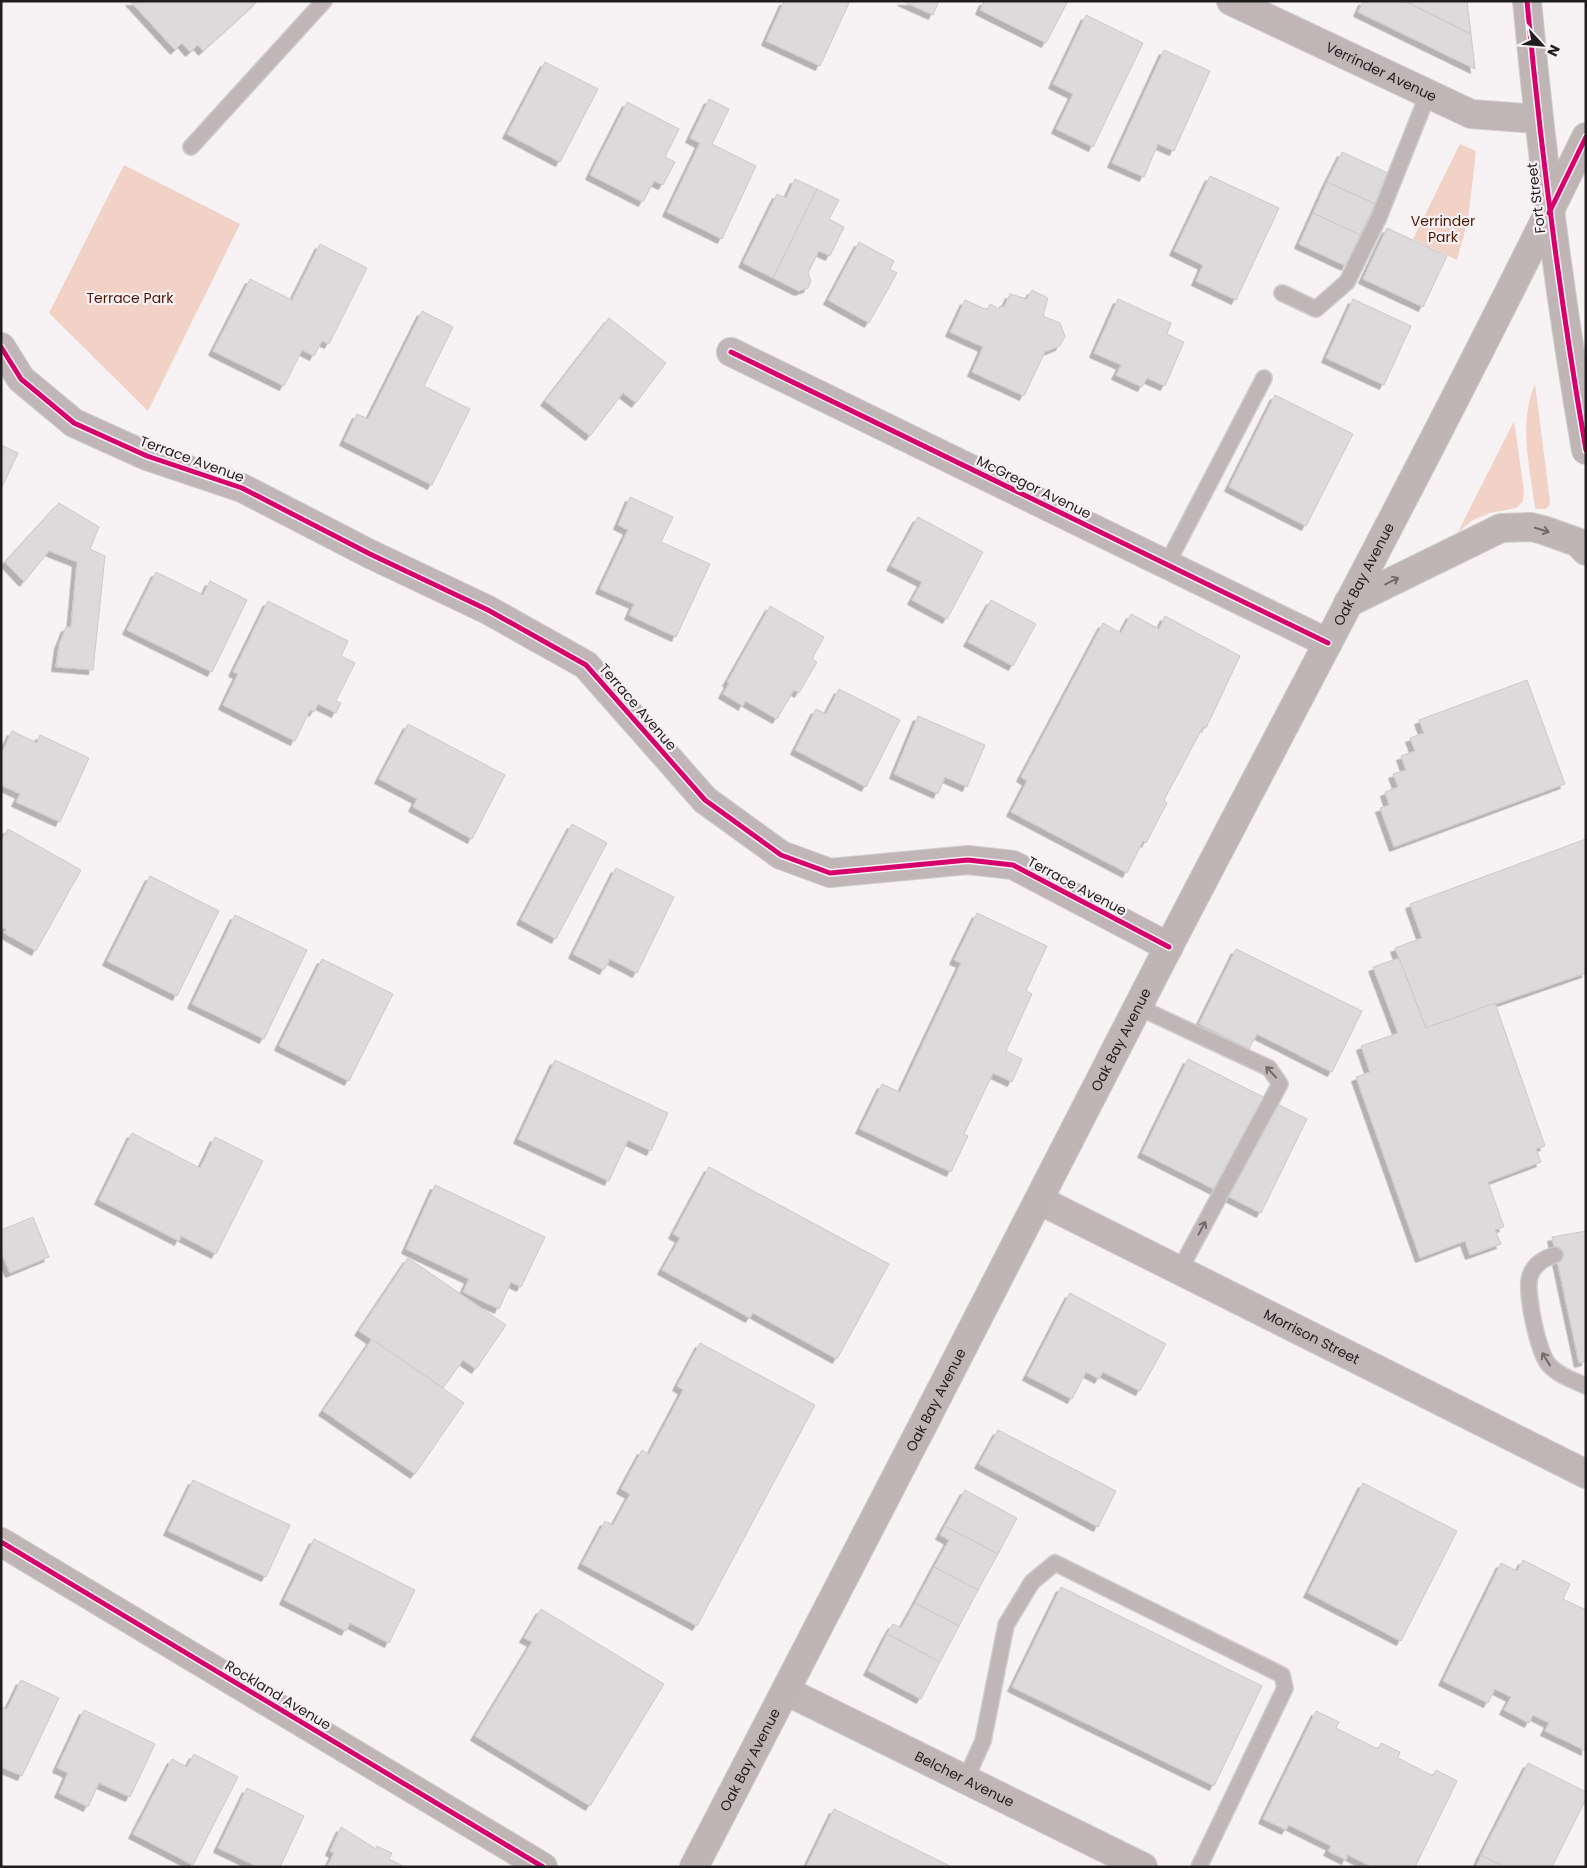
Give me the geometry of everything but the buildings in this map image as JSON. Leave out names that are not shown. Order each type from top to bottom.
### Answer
[{"type":"main road","name":"Fort Street","points":[[1527,1],[1549,213],[1562,311],[1586,450]]},
{"type":"main road","name":"Oak Bay Avenue","points":[[694,1867],[1328,643],[1549,213],[1586,137]]},
{"type":"main road","points":[[1348,603],[1501,528],[1531,527],[1543,530],[1577,542],[1586,551]]},
{"type":"main road","name":"Rockland Avenue","points":[[1,1542],[543,1867]]},
{"type":"street","name":"Verrinder Avenue","points":[[1231,1],[1471,114],[1538,119]]},
{"type":"street","name":"Terrace Avenue","points":[[1,347],[21,379],[74,423],[147,456],[242,488],[370,554],[488,610],[586,665],[705,800],[781,855],[830,872],[968,860],[1013,865],[1169,947]]},
{"type":"street","name":"McGregor Avenue","points":[[730,352],[1328,643]]},
{"type":"street","name":"Morrison Street","points":[[1038,1200],[1586,1474]]},
{"type":"street","name":"Belcher Avenue","points":[[786,1691],[965,1781],[1143,1867]]},
{"type":"lane","points":[[191,147],[324,1]]},
{"type":"lane","points":[[1282,292],[1316,309],[1347,282],[1379,217],[1428,94]]},
{"type":"lane","points":[[1167,564],[1264,378]]},
{"type":"lane","points":[[1138,1007],[1269,1068],[1280,1084],[1179,1271]]},
{"type":"lane","points":[[1556,1255],[1545,1258],[1537,1265],[1530,1274],[1528,1285],[1540,1348],[1548,1364],[1555,1370],[1586,1386]]},
{"type":"lane","points":[[965,1781],[984,1741],[1006,1625],[1032,1582],[1055,1563],[1282,1675],[1285,1688],[1198,1867]]},
{"type":"green space","name":"Verrinder Park","points":[[1460,144],[1476,151],[1468,220],[1457,260],[1413,239]]},
{"type":"green space","name":"Terrace Park","points":[[124,165],[240,224],[148,411],[49,313]]},
{"type":"green space","points":[[1535,384],[1550,501],[1549,506],[1545,509],[1535,509],[1528,462],[1527,414]]},
{"type":"green space","points":[[1514,421],[1524,491],[1523,501],[1516,508],[1490,513],[1473,520],[1458,532]]},
{"type":"cycle path","points":[[1527,1],[1538,114],[1552,226],[1586,450]]},
{"type":"cycle path","points":[[1549,213],[1586,137]]},
{"type":"cycle path","points":[[1,347],[21,379],[74,423],[147,456],[242,488],[370,554],[488,610],[586,665],[705,800],[781,855],[830,873],[968,860],[1013,865],[1169,947]]},
{"type":"cycle path","points":[[731,352],[1328,643]]},
{"type":"cycle path","points":[[1,1542],[543,1867]]}]
